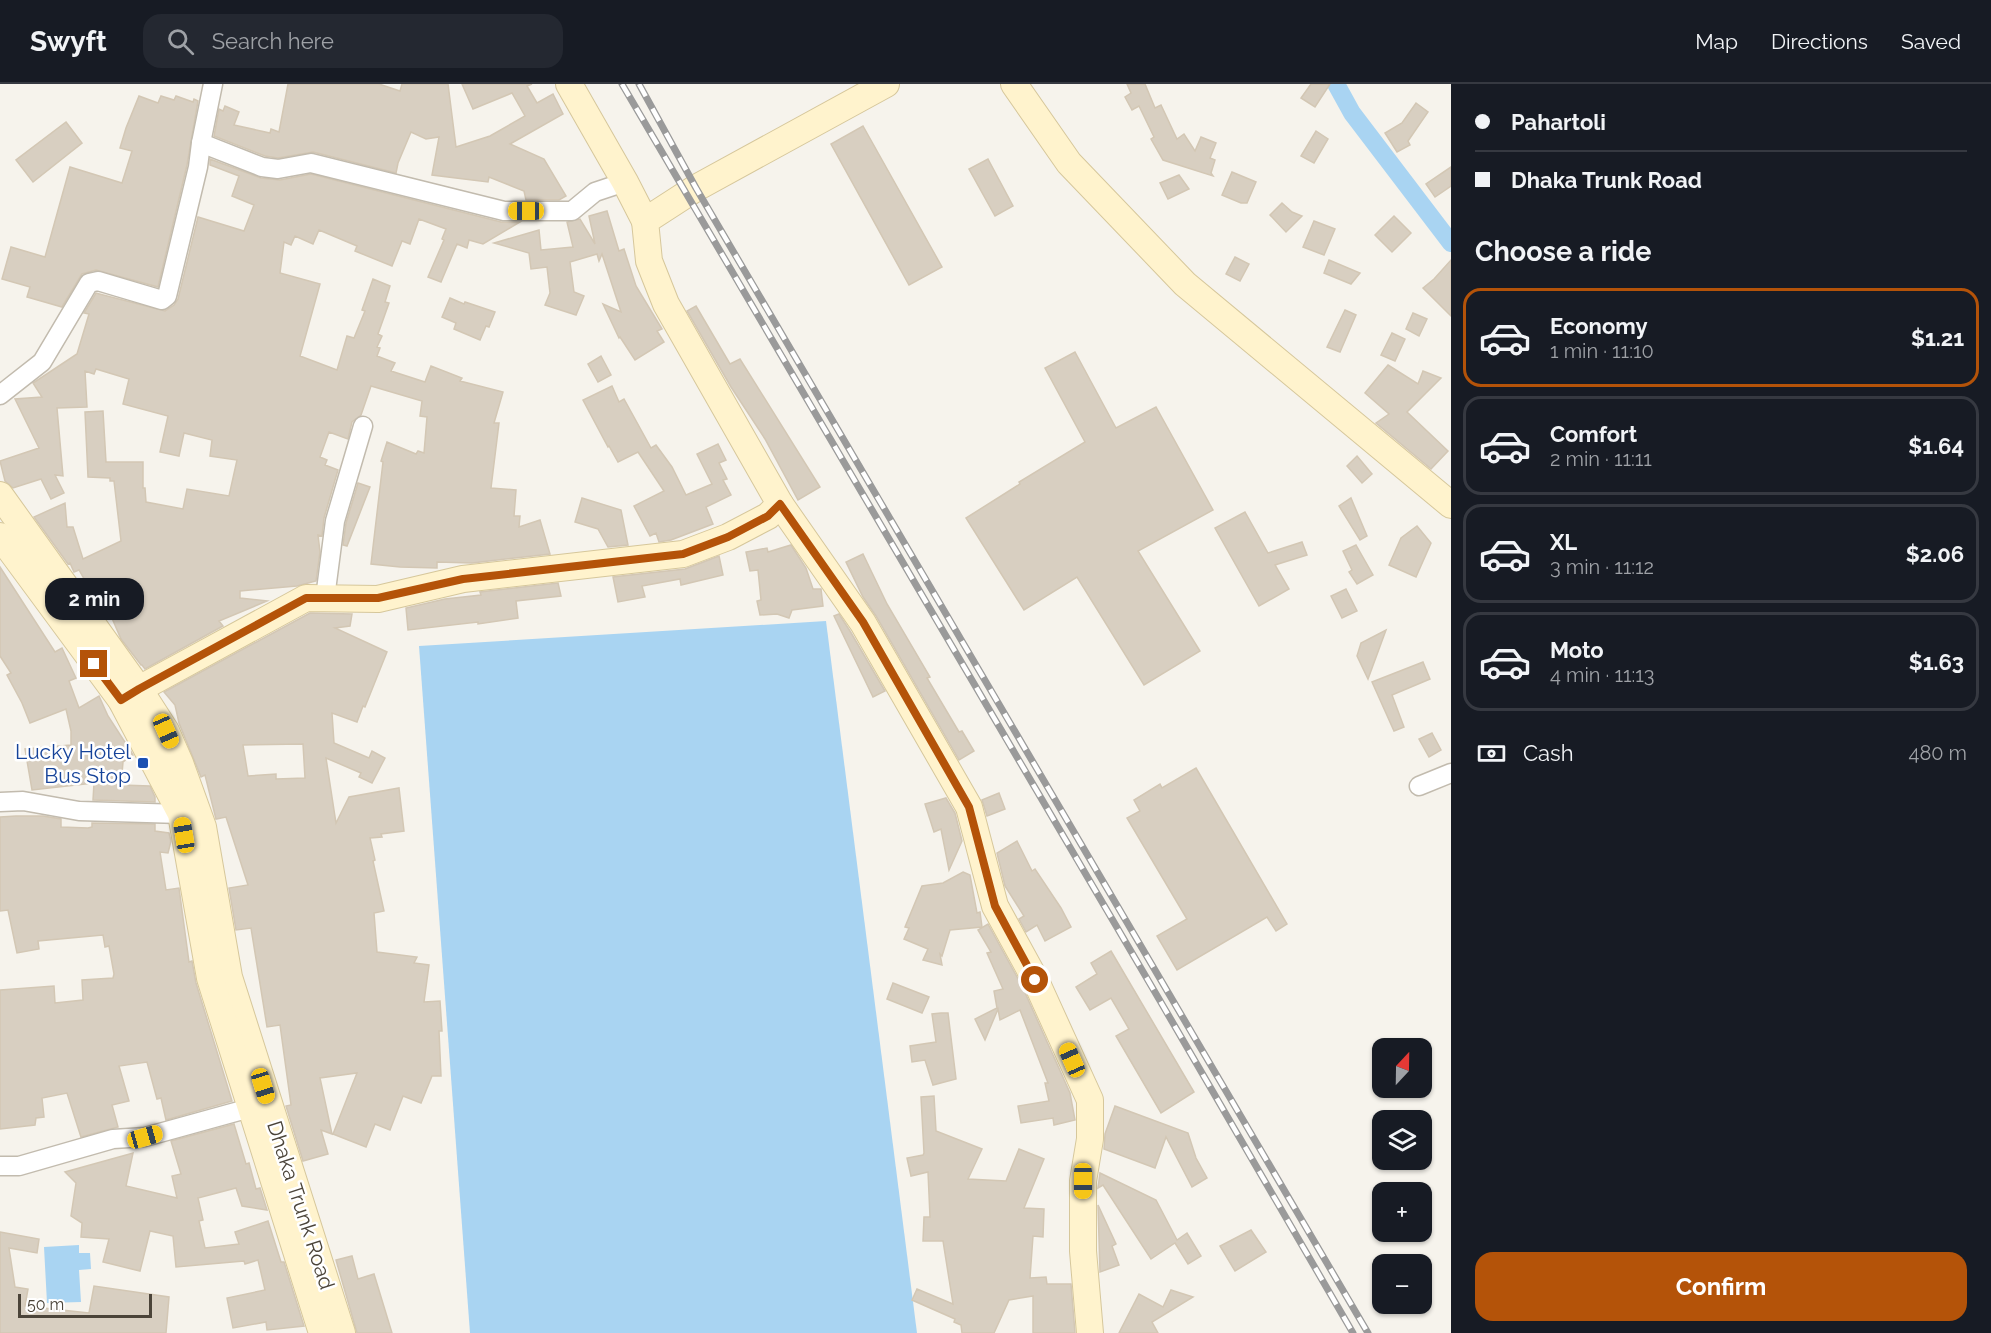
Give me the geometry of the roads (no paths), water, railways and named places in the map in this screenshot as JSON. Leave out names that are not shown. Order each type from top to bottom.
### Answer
[{"type":"main road","points":[[569,84],[645,221],[649,261],[666,304],[780,504],[863,622],[969,807],[995,906],[1035,980],[1090,1100],[1090,1139],[1083,1181],[1083,1251],[1090,1333]]},
{"type":"main road","points":[[645,221],[696,188],[886,84]]},
{"type":"main road","points":[[1014,84],[1069,163],[1185,284],[1451,505]]},
{"type":"main road","name":"Dhaka Trunk Road","points":[[0,495],[130,695],[181,814],[210,978],[322,1333]]},
{"type":"main road","points":[[130,695],[306,598],[378,598],[463,579],[683,554],[728,537],[768,516],[780,504]]},
{"type":"main road","name":"Dhaka Trunk Road","points":[[0,536],[130,695],[166,731],[203,827],[230,976],[342,1333]]},
{"type":"street","points":[[0,395],[42,362],[89,283],[98,282],[162,300],[167,296],[198,167],[213,84]]},
{"type":"street","points":[[201,143],[262,167],[278,170],[311,163],[504,211],[572,211],[595,192],[625,182]]},
{"type":"street","points":[[325,598],[335,521],[363,426]]},
{"type":"street","points":[[1419,786],[1451,773]]},
{"type":"street","points":[[0,802],[23,801],[79,811],[181,814]]},
{"type":"street","points":[[0,1166],[19,1166],[113,1139],[145,1137],[250,1108]]},
{"type":"water","points":[[826,621],[917,1333],[470,1333],[419,646]]},
{"type":"water","points":[[79,1245],[79,1253],[90,1253],[91,1269],[79,1270],[81,1302],[47,1303],[44,1247]]},
{"type":"waterway","points":[[1336,84],[1352,113],[1451,243]]},
{"type":"railway","points":[[622,84],[1353,1333]]},
{"type":"railway","points":[[639,84],[696,188],[1368,1333]]},
{"type":"place","name":"Lucky Hotel Bus Stop","points":[[143,763]]}]
